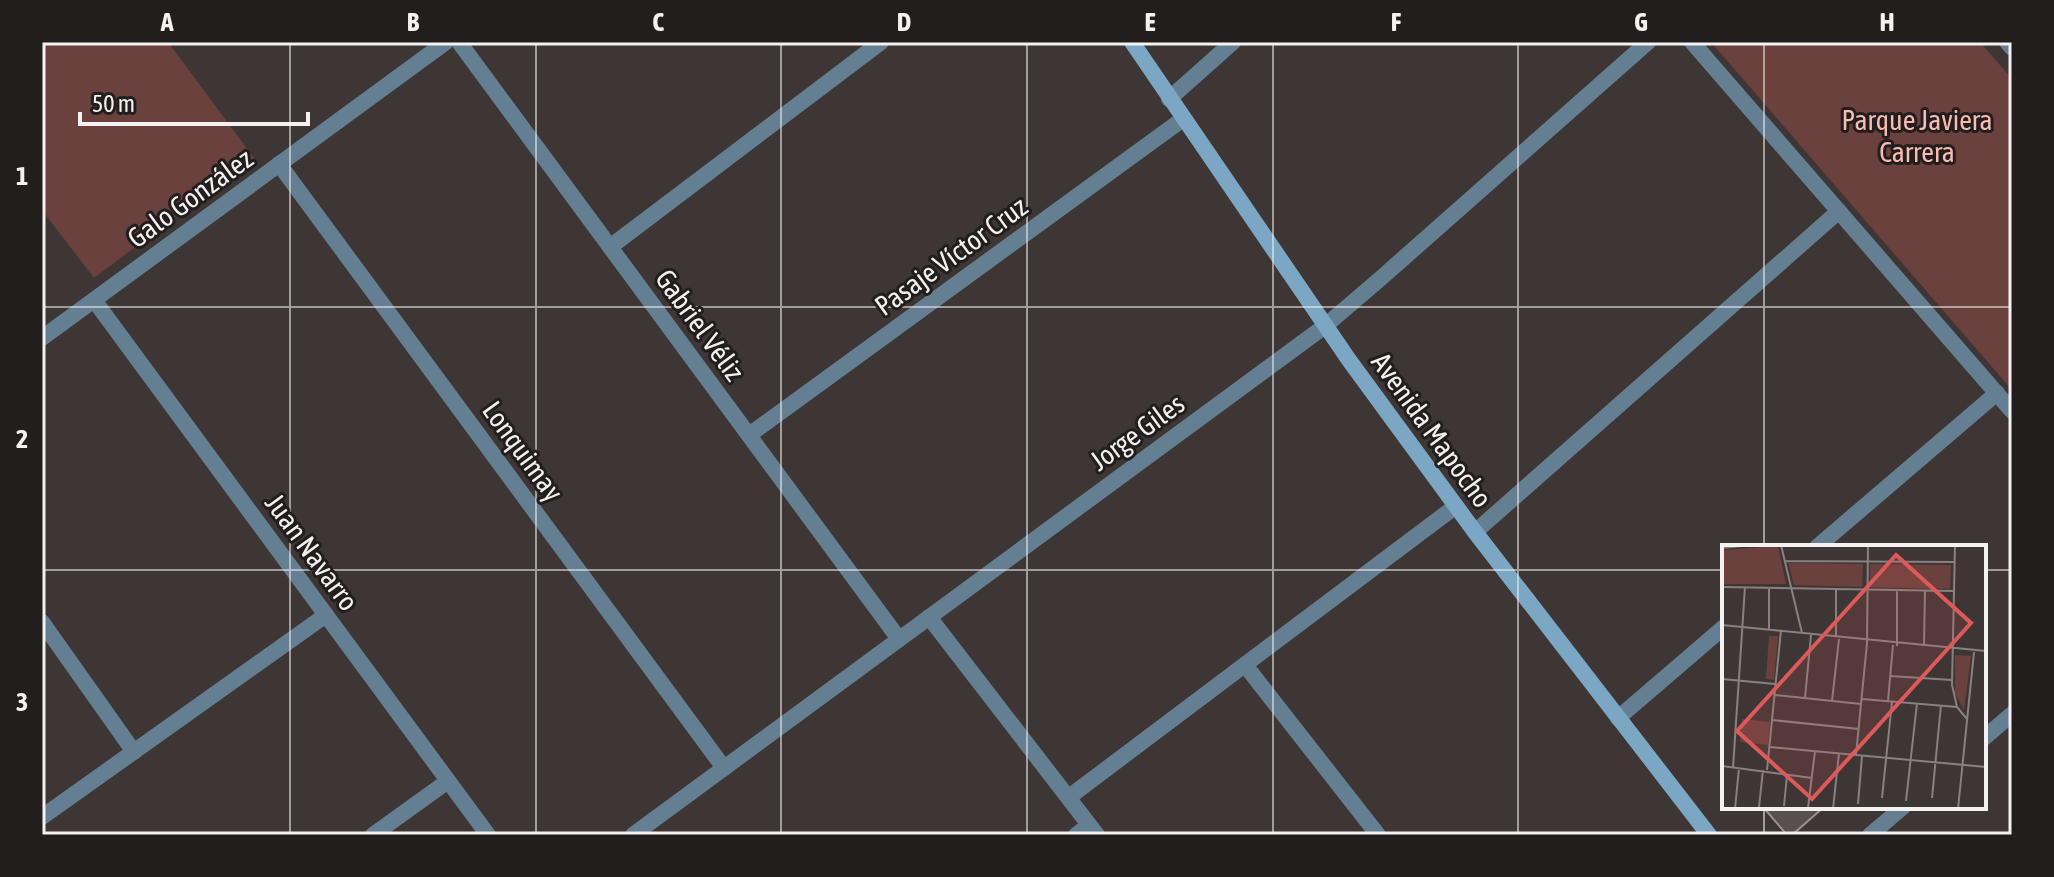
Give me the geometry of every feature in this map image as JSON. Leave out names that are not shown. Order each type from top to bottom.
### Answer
[{"type":"main road","name":"Avenida Mapocho","points":[[1132,42],[1325,326],[1475,532],[1709,835]]},
{"type":"street","name":"Galo González","points":[[42,338],[446,42]]},
{"type":"street","name":"Gabriel Véliz","points":[[459,42],[899,639]]},
{"type":"street","points":[[610,247],[881,42]]},
{"type":"street","points":[[1169,99],[1233,42]]},
{"type":"street","name":"Jorge Giles","points":[[633,835],[1325,326],[1648,42]]},
{"type":"street","points":[[1692,42],[2012,411]]},
{"type":"street","points":[[2007,42],[2012,48]]},
{"type":"street","name":"Pasaje Víctor Cruz","points":[[749,435],[1183,119]]},
{"type":"street","name":"Lonquimay","points":[[279,164],[724,768]]},
{"type":"street","points":[[1475,532],[1839,211]]},
{"type":"street","name":"Juan Navarro","points":[[94,300],[488,835]]},
{"type":"street","points":[[1819,545],[1997,393]]},
{"type":"street","points":[[1069,797],[1456,506]]},
{"type":"street","points":[[42,817],[326,615]]},
{"type":"street","points":[[929,617],[1069,797],[1087,832]]},
{"type":"street","points":[[42,622],[134,752]]},
{"type":"street","points":[[1618,718],[1722,629]]},
{"type":"street","points":[[1245,665],[1378,835]]},
{"type":"street","points":[[1986,736],[2012,714]]},
{"type":"street","points":[[373,835],[448,781]]},
{"type":"street","points":[[1870,835],[1901,809]]},
{"type":"green space","points":[[42,42],[168,42],[254,158],[94,278],[42,210]]},
{"type":"green space","name":"Parque Javiera Carrera","points":[[1711,42],[1980,42],[2012,79],[2012,390]]},
{"type":"building","points":[[1765,809],[1822,809],[1792,835],[1787,835]]}]
